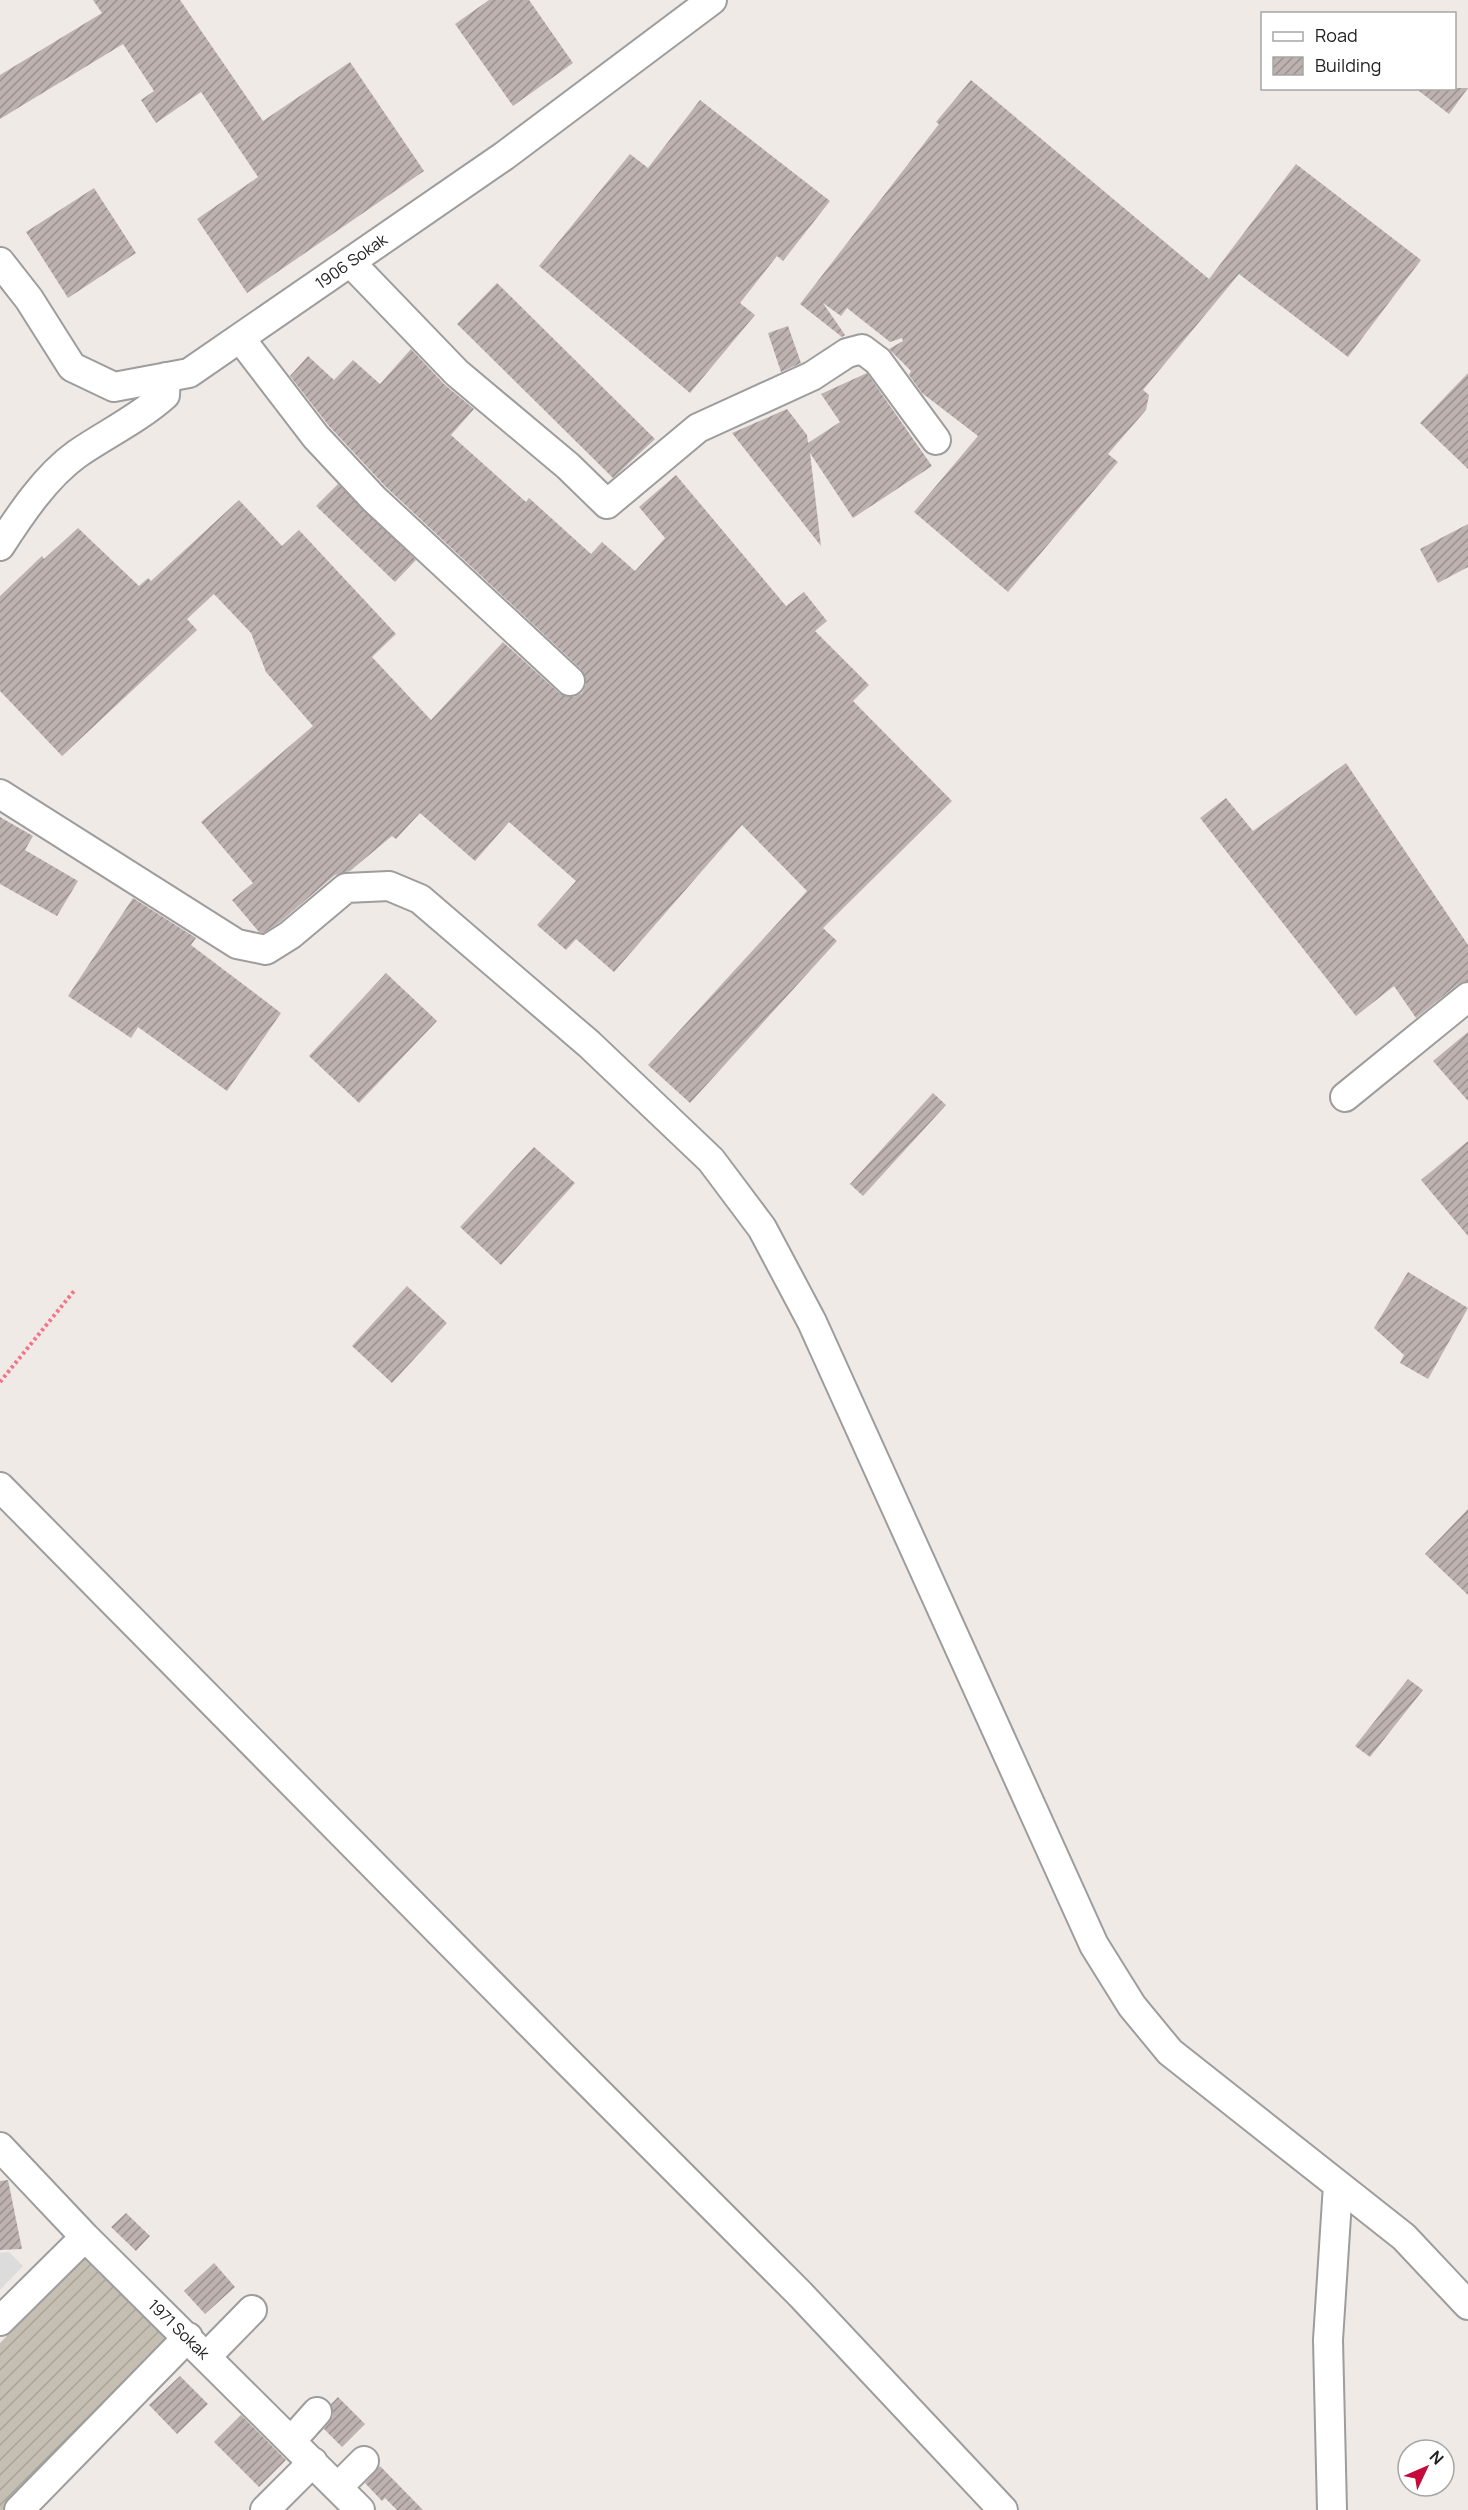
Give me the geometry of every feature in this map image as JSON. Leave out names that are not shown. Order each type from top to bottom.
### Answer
[{"type":"street","name":"1906 Sokak","points":[[0,262],[29,299],[72,367],[114,387],[189,373],[504,156],[712,0]]},
{"type":"street","points":[[350,262],[457,374],[568,466],[607,504],[698,428],[812,376],[847,353],[862,350],[878,361],[936,440]]},
{"type":"street","points":[[240,338],[316,437],[374,499],[570,681]]},
{"type":"street","points":[[0,546],[11,527],[75,455],[148,410],[165,395],[166,377]]},
{"type":"street","points":[[0,794],[237,944],[266,950],[290,935],[346,888],[389,886],[420,899],[589,1044],[711,1160],[762,1228],[812,1322],[1094,1945],[1132,2006],[1170,2052],[1404,2237],[1468,2305]]},
{"type":"street","points":[[1345,1097],[1468,997]]},
{"type":"street","points":[[0,1487],[554,2049],[800,2294],[1003,2510]]},
{"type":"street","name":"1971 Sokak","points":[[0,2147],[85,2237],[360,2510]]},
{"type":"street","points":[[1332,2510],[1328,2340],[1338,2185]]},
{"type":"street","points":[[0,2321],[85,2237]]},
{"type":"street","points":[[19,2510],[197,2347],[252,2310]]},
{"type":"street","points":[[292,2440],[317,2412]]},
{"type":"street","points":[[338,2487],[364,2461]]},
{"type":"street","points":[[265,2510],[313,2462]]},
{"type":"path","points":[[0,1382],[74,1291]]},
{"type":"shaded area","points":[[9,2252],[23,2266],[0,2290],[0,2253]]},
{"type":"shaded area","points":[[84,2257],[172,2345],[10,2510],[0,2510],[0,2343]]},
{"type":"building","points":[[93,0],[180,0],[263,121],[350,62],[424,171],[247,293],[197,219],[258,177],[201,92],[156,123],[141,100],[154,91],[123,44],[0,119],[0,75],[102,13]]},
{"type":"building","points":[[489,0],[529,0],[573,63],[513,106],[455,24]]},
{"type":"building","points":[[971,80],[1209,279],[1296,164],[1421,260],[1348,357],[1239,274],[1143,390],[1149,395],[1146,410],[1108,454],[1118,462],[1008,592],[914,512],[978,436],[922,393],[909,375],[911,371],[889,349],[903,341],[902,338],[890,342],[847,308],[841,316],[823,303],[845,335],[842,337],[800,304],[939,124],[936,122]]},
{"type":"building","points":[[1468,88],[1449,114],[1418,90]]},
{"type":"building","points":[[700,100],[830,201],[783,261],[777,256],[740,303],[755,315],[690,393],[539,266],[630,154],[648,168]]},
{"type":"building","points":[[94,188],[136,253],[68,298],[26,232]]},
{"type":"building","points":[[497,283],[655,439],[613,478],[457,324]]},
{"type":"building","points":[[788,326],[801,363],[781,372],[768,333]]},
{"type":"building","points":[[411,349],[445,385],[474,409],[451,435],[526,502],[529,498],[591,554],[602,542],[635,571],[665,538],[639,507],[676,475],[786,606],[804,592],[827,621],[815,631],[869,685],[853,701],[952,801],[823,928],[837,941],[690,1103],[648,1065],[807,891],[742,825],[614,972],[576,939],[566,950],[537,925],[576,881],[509,822],[475,861],[420,813],[396,839],[392,836],[350,871],[335,875],[280,922],[263,933],[259,932],[232,900],[253,883],[201,822],[313,726],[266,672],[251,633],[214,594],[187,619],[197,630],[62,756],[0,691],[0,596],[42,556],[44,559],[78,528],[139,586],[148,578],[151,581],[239,500],[282,546],[299,530],[396,634],[372,657],[431,720],[503,642],[559,693],[574,697],[582,693],[586,684],[581,669],[386,487],[329,426],[290,376],[308,356],[334,380],[353,360],[380,384]]},
{"type":"building","points":[[867,373],[932,466],[853,518],[810,453],[821,546],[732,433],[787,409],[807,435],[808,443],[840,422],[821,394]]},
{"type":"building","points":[[1468,373],[1468,469],[1420,423]]},
{"type":"building","points":[[338,484],[416,560],[395,582],[316,506]]},
{"type":"building","points":[[1468,524],[1468,567],[1438,583],[1420,549]]},
{"type":"building","points":[[1346,763],[1468,945],[1468,981],[1458,984],[1416,1018],[1394,986],[1356,1016],[1200,818],[1226,798],[1253,831]]},
{"type":"building","points":[[0,817],[33,836],[25,850],[78,881],[57,916],[0,884]]},
{"type":"building","points":[[133,898],[196,938],[191,945],[281,1013],[227,1091],[138,1027],[131,1038],[68,996]]},
{"type":"building","points":[[386,973],[437,1021],[359,1103],[309,1056]]},
{"type":"building","points":[[1468,1032],[1468,1101],[1433,1061]]},
{"type":"building","points":[[933,1093],[946,1105],[863,1196],[850,1184]]},
{"type":"building","points":[[1468,1141],[1468,1236],[1421,1180]]},
{"type":"building","points":[[534,1147],[575,1183],[501,1265],[460,1227]]},
{"type":"building","points":[[1408,1272],[1468,1308],[1428,1379],[1400,1363],[1404,1355],[1374,1328]]},
{"type":"building","points":[[407,1286],[447,1323],[392,1383],[352,1346]]},
{"type":"building","points":[[1468,1509],[1468,1595],[1425,1554]]},
{"type":"building","points":[[1408,1679],[1423,1690],[1370,1757],[1355,1746]]},
{"type":"building","points":[[8,2180],[22,2249],[0,2250],[0,2181]]},
{"type":"building","points":[[126,2213],[150,2236],[136,2251],[111,2227]]},
{"type":"building","points":[[214,2263],[235,2287],[205,2314],[184,2291]]},
{"type":"building","points":[[180,2376],[208,2404],[177,2434],[149,2405]]},
{"type":"building","points":[[338,2397],[365,2424],[342,2447],[324,2429],[333,2416],[331,2404]]},
{"type":"building","points":[[241,2415],[286,2460],[259,2487],[214,2442]]},
{"type":"building","points":[[380,2466],[423,2510],[397,2510],[385,2498],[382,2501],[365,2483]]}]
